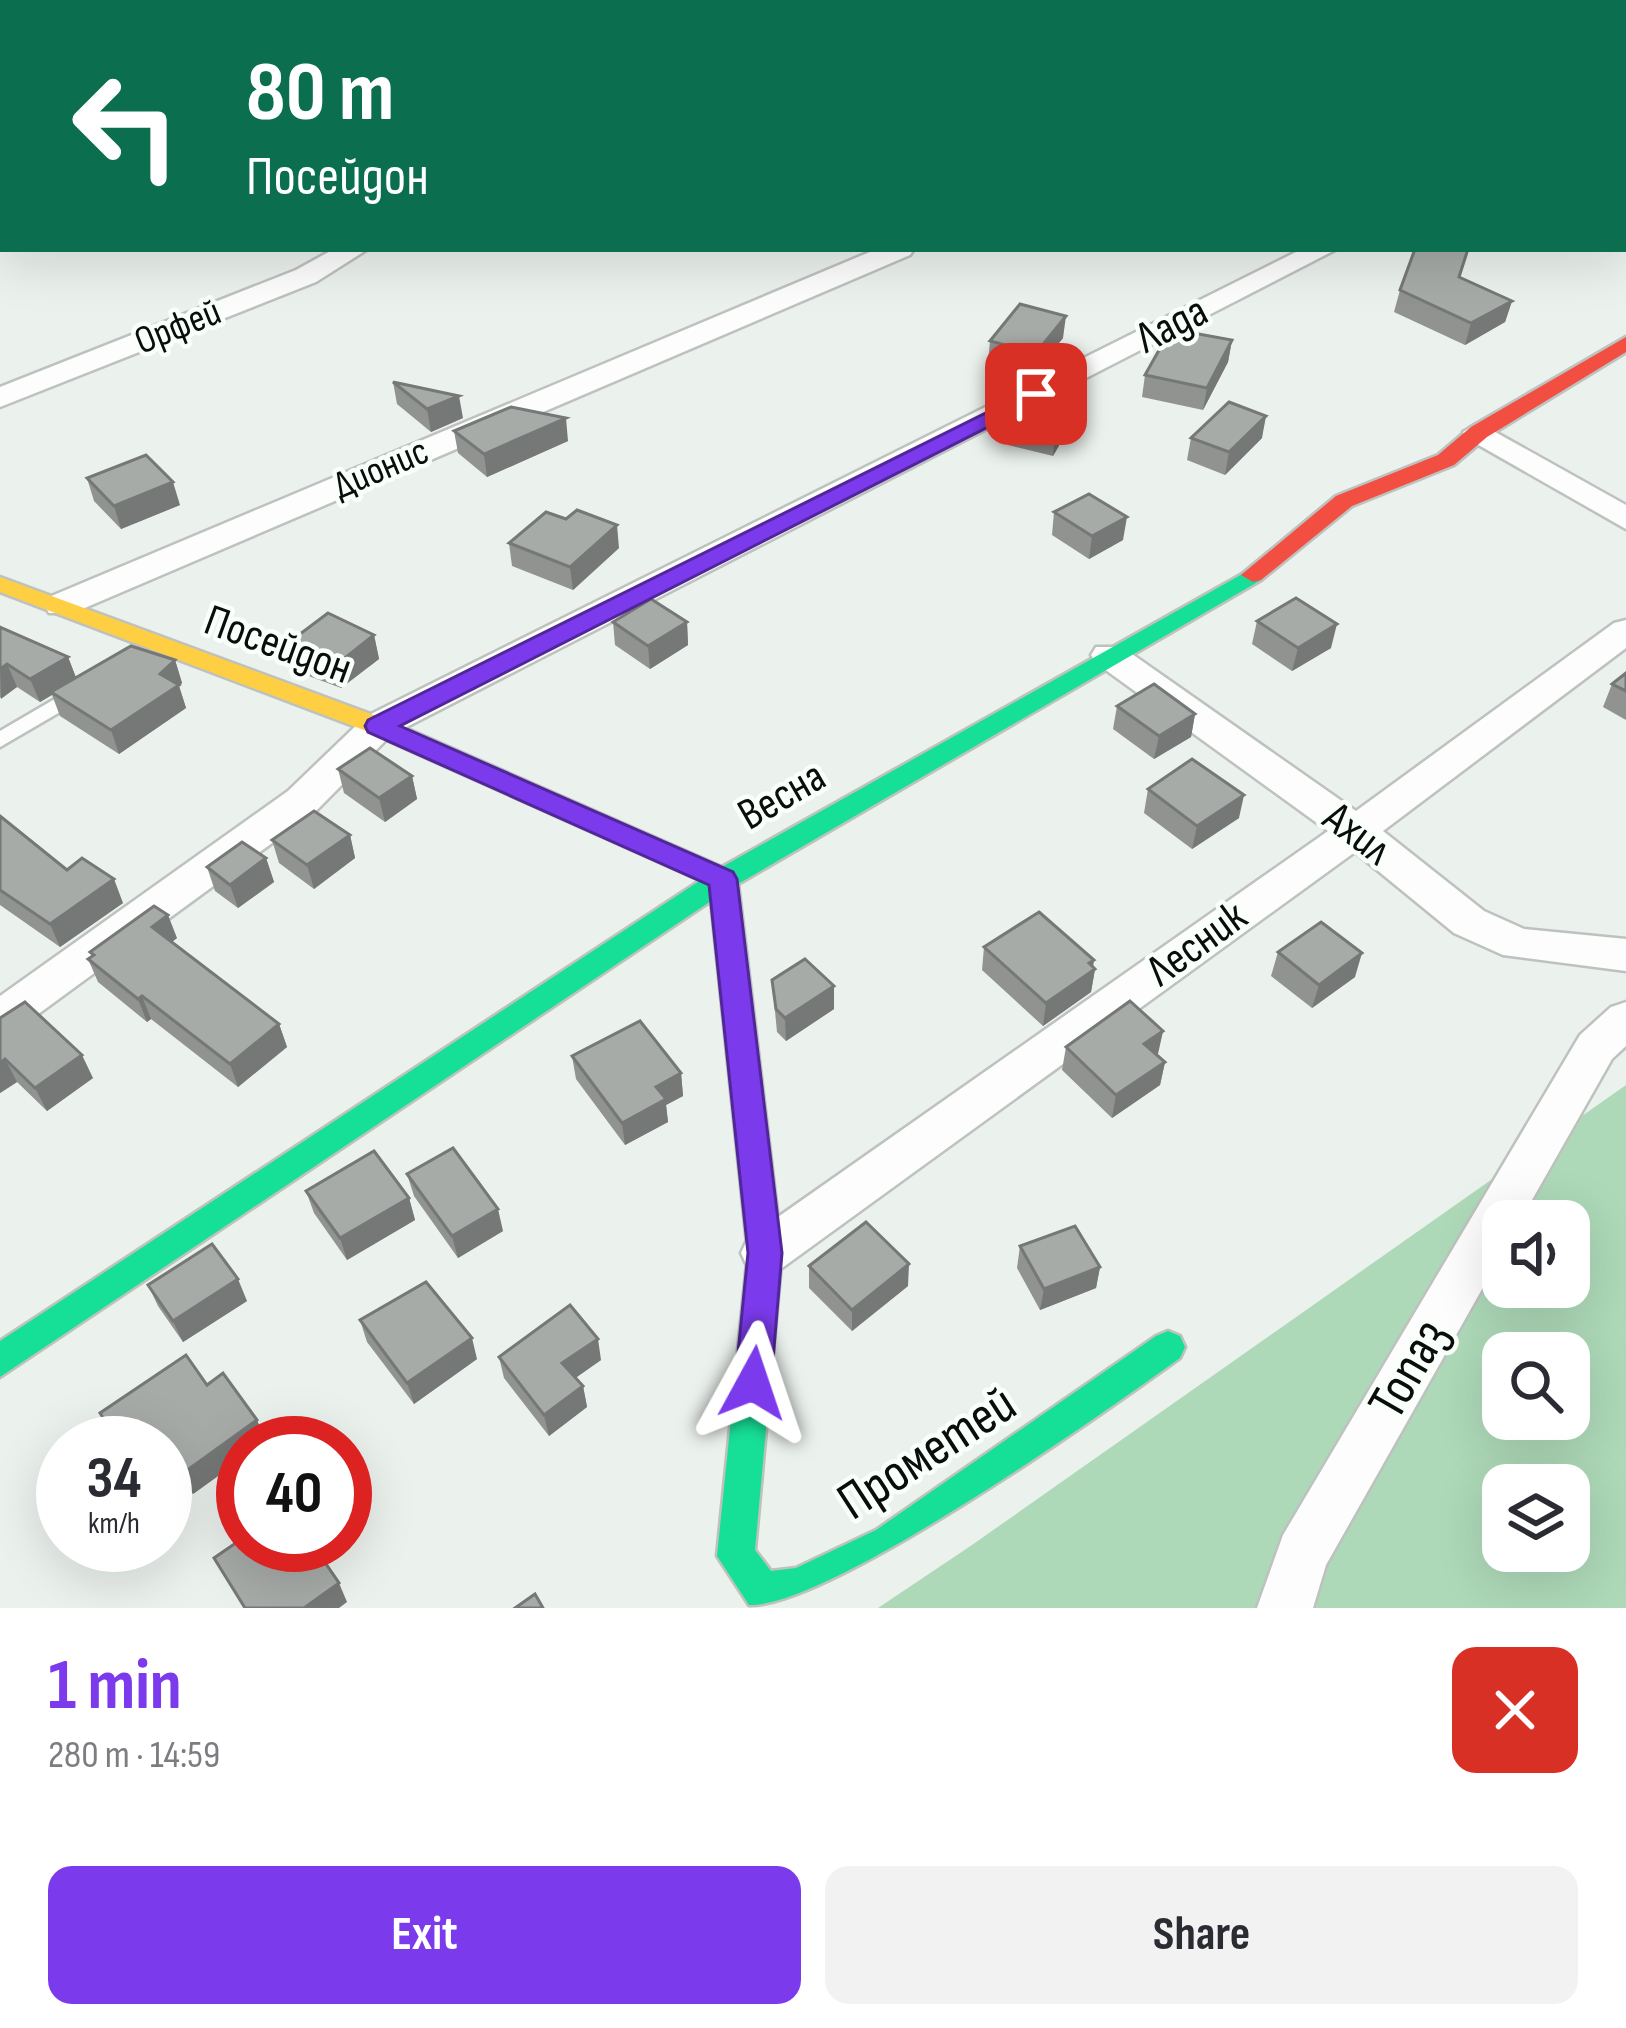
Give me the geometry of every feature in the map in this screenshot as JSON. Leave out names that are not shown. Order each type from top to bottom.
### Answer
[{"type":"street","name":"Орфей","points":[[0,398],[306,276],[349,252]]},
{"type":"street","name":"Дионис","points":[[61,605],[892,252]]},
{"type":"street","name":"Лада","points":[[0,1019],[302,801],[378,726],[1317,252]]},
{"type":"street","name":"Весна","points":[[0,1361],[723,879],[1245,581],[1344,501],[1446,460],[1479,432],[1626,343]]},
{"type":"street","points":[[1479,432],[1626,519]]},
{"type":"street","name":"Посейдон","points":[[0,584],[61,605],[145,651],[378,726],[723,879]]},
{"type":"street","name":"Лесник","points":[[765,1253],[1356,831],[1626,631]]},
{"type":"street","name":"Ахил","points":[[1109,655],[1356,831],[1469,922],[1518,944],[1626,955]]},
{"type":"street","points":[[723,879],[765,1253]]},
{"type":"street","name":"Топаз","points":[[1285,1608],[1302,1554],[1596,1047],[1626,1018]]},
{"type":"street","name":"Прометей","points":[[765,1253],[736,1556],[763,1591],[798,1587],[871,1552],[1168,1348]]},
{"type":"lane","points":[[0,740],[97,681]]},
{"type":"green space","points":[[1626,1085],[1626,1608],[878,1608],[972,1545]]},
{"type":"building","points":[[1414,252],[1467,252],[1459,277],[1512,301],[1471,323],[1400,290]]},
{"type":"building","points":[[1020,304],[1066,316],[1036,353],[990,341]]},
{"type":"building","points":[[1171,329],[1232,340],[1207,388],[1145,375]]},
{"type":"building","points":[[393,382],[459,396],[427,409]]},
{"type":"building","points":[[1030,391],[1074,400],[1055,433],[1010,423]]},
{"type":"building","points":[[1229,402],[1266,416],[1229,452],[1191,438]]},
{"type":"building","points":[[511,407],[566,418],[484,454],[454,431]]},
{"type":"building","points":[[146,455],[173,482],[114,506],[87,478]]},
{"type":"building","points":[[1089,494],[1127,517],[1092,536],[1054,512]]},
{"type":"building","points":[[577,510],[617,525],[570,567],[509,543],[546,512],[566,519]]},
{"type":"building","points":[[1296,598],[1337,624],[1298,648],[1257,621]]},
{"type":"building","points":[[651,599],[687,622],[648,646],[613,622]]},
{"type":"building","points":[[328,613],[374,635],[336,665],[284,646]]},
{"type":"building","points":[[0,627],[68,657],[30,679],[7,664],[0,669]]},
{"type":"building","points":[[131,646],[175,660],[160,674],[179,685],[111,730],[51,692]]},
{"type":"building","points":[[1626,673],[1626,691],[1612,684]]},
{"type":"building","points":[[1154,684],[1195,714],[1159,736],[1117,706]]},
{"type":"building","points":[[370,748],[412,776],[379,798],[338,769]]},
{"type":"building","points":[[1192,759],[1244,795],[1197,826],[1148,789]]},
{"type":"building","points":[[314,811],[350,835],[307,865],[272,840]]},
{"type":"building","points":[[0,816],[67,870],[82,858],[114,879],[50,924],[0,890]]},
{"type":"building","points":[[242,842],[266,858],[230,885],[207,867]]},
{"type":"building","points":[[154,906],[168,915],[152,927],[279,1024],[230,1064],[88,959],[94,955],[90,952]]},
{"type":"building","points":[[1039,912],[1094,960],[1089,963],[1095,969],[1046,1003],[984,947]]},
{"type":"building","points":[[1321,922],[1362,953],[1319,985],[1278,952]]},
{"type":"building","points":[[805,959],[834,986],[785,1018],[776,1009],[772,980]]},
{"type":"building","points":[[1130,1001],[1163,1031],[1144,1044],[1165,1062],[1116,1095],[1066,1047]]},
{"type":"building","points":[[25,1002],[82,1055],[35,1088],[5,1059],[0,1063],[0,1018]]},
{"type":"building","points":[[640,1021],[681,1073],[656,1087],[666,1099],[622,1123],[572,1056]]},
{"type":"building","points":[[453,1148],[498,1209],[452,1236],[407,1174]]},
{"type":"building","points":[[374,1151],[409,1198],[340,1238],[306,1191]]},
{"type":"building","points":[[866,1222],[909,1264],[852,1310],[809,1266]]},
{"type":"building","points":[[1075,1226],[1100,1267],[1044,1289],[1020,1246]]},
{"type":"building","points":[[212,1244],[238,1279],[173,1321],[148,1285]]},
{"type":"building","points":[[426,1282],[472,1338],[407,1383],[360,1320]]},
{"type":"building","points":[[570,1305],[598,1339],[562,1363],[583,1386],[544,1415],[499,1357]]},
{"type":"building","points":[[186,1355],[207,1385],[223,1373],[254,1416],[216,1416],[216,1450],[192,1467],[192,1416],[100,1413]]},
{"type":"building","points":[[223,1572],[331,1572],[339,1583],[304,1608],[245,1608]]},
{"type":"building","points":[[535,1594],[543,1608],[515,1608]]},
{"type":"traffic: fast","points":[[0,1361],[723,879],[1253,575]]},
{"type":"traffic: fast","points":[[723,879],[765,1253],[736,1556],[763,1591],[798,1587],[889,1543],[1168,1347]]},
{"type":"traffic: slow","points":[[0,584],[378,726],[723,879]]},
{"type":"traffic: jam","points":[[1253,575],[1344,501],[1446,460],[1479,432],[1626,343]]},
{"type":"route","points":[[753,1383],[765,1253],[723,879],[378,726],[1036,394]]}]
